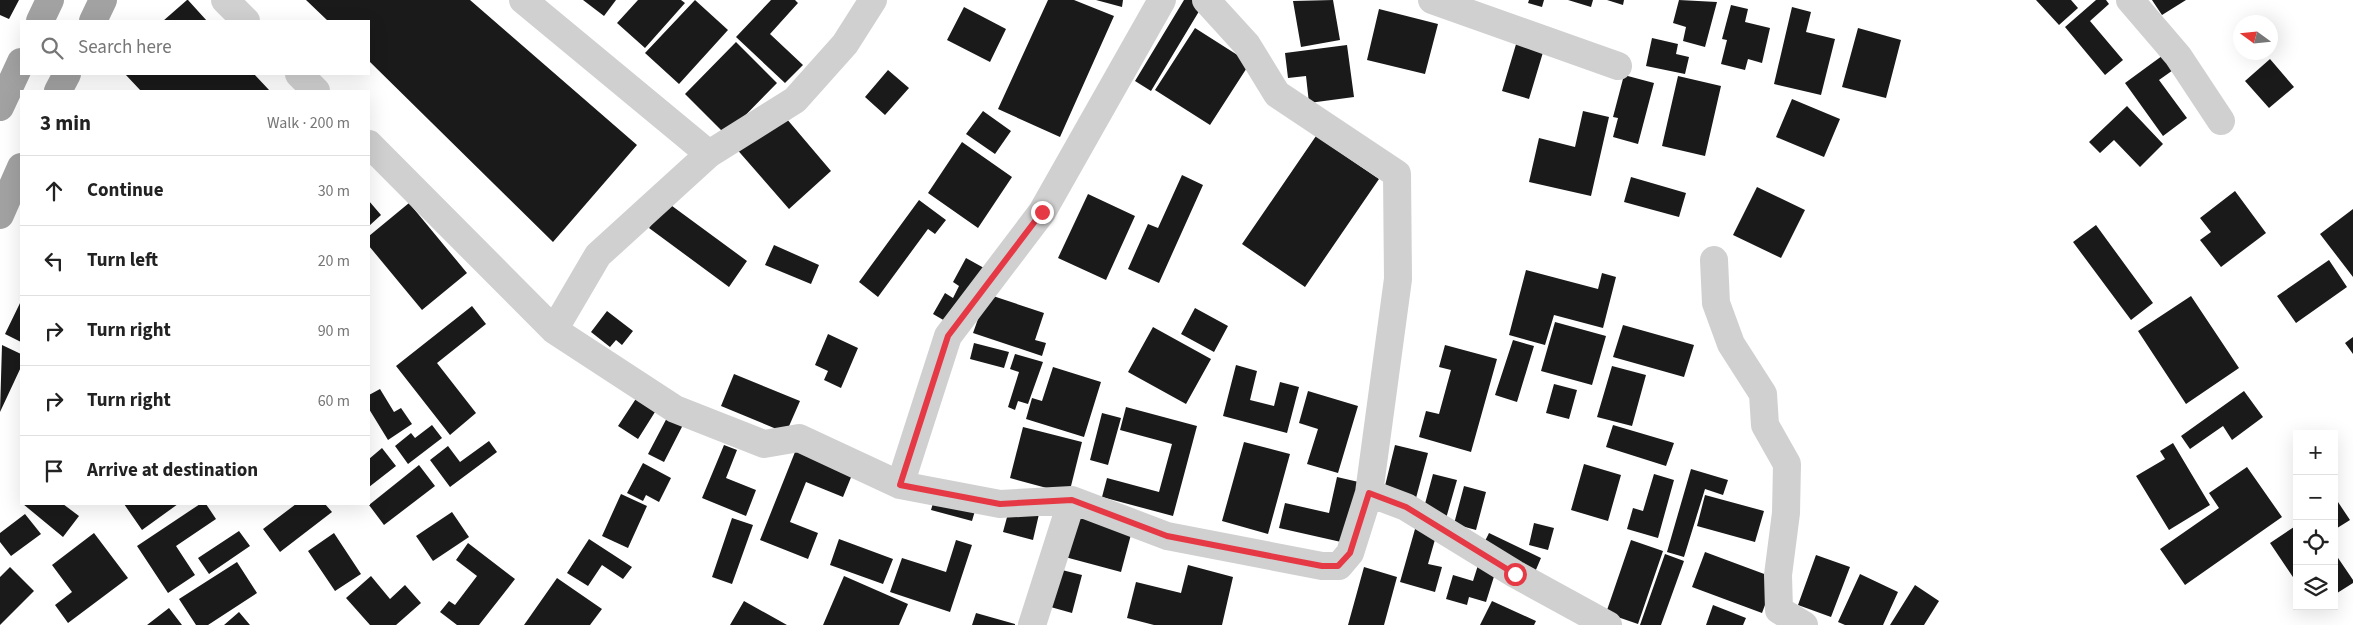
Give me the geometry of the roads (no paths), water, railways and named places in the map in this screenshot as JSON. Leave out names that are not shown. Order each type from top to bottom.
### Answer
[{"type":"highway","points":[[40,20],[50,0]]},
{"type":"highway","points":[[93,20],[103,0]]},
{"type":"highway","points":[[0,107],[20,64]]},
{"type":"highway","points":[[59,90],[66,75]]},
{"type":"highway","points":[[0,215],[20,169]]},
{"type":"street","points":[[225,0],[245,20]]},
{"type":"street","points":[[554,330],[598,255],[709,154],[795,100],[846,44],[873,0]]},
{"type":"street","points":[[900,485],[948,336],[1042,212],[1162,0]]},
{"type":"street","points":[[370,145],[554,330],[675,409],[764,444],[799,438],[900,485],[1000,504],[1072,500],[1167,536],[1322,566],[1338,566],[1350,553],[1369,493],[1398,279],[1397,174],[1277,94],[1247,46],[1206,0]]},
{"type":"street","points":[[1432,0],[1618,66]]},
{"type":"street","points":[[2130,0],[2178,56],[2221,122]]},
{"type":"street","points":[[525,1],[709,154]]},
{"type":"street","points":[[300,75],[315,90]]},
{"type":"street","points":[[1714,260],[1716,303],[1731,344],[1763,394],[1765,425],[1787,464],[1786,513],[1778,575],[1779,610],[1804,625]]},
{"type":"street","points":[[1369,493],[1406,507],[1515,574],[1608,625]]},
{"type":"street","points":[[1032,625],[1072,500]]}]
